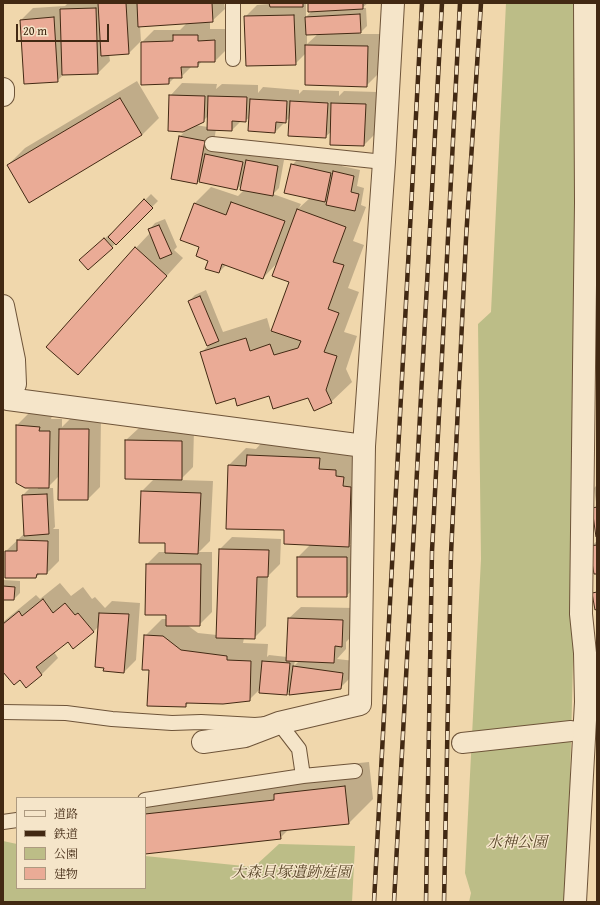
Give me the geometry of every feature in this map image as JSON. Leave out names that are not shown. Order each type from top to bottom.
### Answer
[{"type":"street","points":[[203,742],[245,736],[279,722],[360,704],[364,446],[384,162],[393,3]]},
{"type":"street","points":[[575,902],[592,701],[581,614],[590,450],[592,202],[585,3]]},
{"type":"street","points":[[3,90],[3,95]]},
{"type":"street","points":[[3,306],[14,360],[15,384],[5,398],[364,446]]},
{"type":"street","points":[[462,743],[572,731]]},
{"type":"lane","points":[[233,3],[233,60]]},
{"type":"lane","points":[[212,144],[384,162]]},
{"type":"lane","points":[[3,712],[66,713],[112,719],[172,723],[201,722],[255,725],[279,722],[298,749],[303,776]]},
{"type":"lane","points":[[146,800],[303,776],[355,771]]},
{"type":"lane","points":[[3,822],[16,820]]},
{"type":"green space","name":"水神公園","points":[[506,3],[574,3],[576,240],[574,622],[567,902],[469,902],[471,893],[465,873],[481,559],[478,324],[491,312]]},
{"type":"green space","name":"大森貝塚遺跡庭園","points":[[3,841],[16,844],[16,889],[146,889],[146,856],[254,867],[279,844],[355,846],[352,902],[3,902]]},
{"type":"building","points":[[98,3],[126,3],[129,54],[101,56]]},
{"type":"building","points":[[137,3],[212,3],[213,22],[138,27]]},
{"type":"building","points":[[269,3],[303,3],[303,7],[270,7]]},
{"type":"building","points":[[308,3],[363,3],[363,9],[308,12]]},
{"type":"building","points":[[96,8],[98,74],[62,75],[60,9]]},
{"type":"building","points":[[360,14],[361,33],[306,35],[305,17]]},
{"type":"building","points":[[294,15],[296,65],[246,66],[244,16]]},
{"type":"building","points":[[54,17],[58,82],[24,84],[20,20]]},
{"type":"building","points":[[173,35],[198,35],[198,41],[215,40],[215,62],[198,62],[198,67],[181,67],[182,78],[169,78],[169,84],[141,85],[141,42],[173,41]]},
{"type":"building","points":[[305,45],[368,46],[367,87],[305,85]]},
{"type":"building","points":[[169,95],[205,96],[204,122],[183,132],[168,131]]},
{"type":"building","points":[[208,96],[247,97],[246,122],[232,121],[232,131],[207,130]]},
{"type":"building","points":[[120,98],[142,135],[29,203],[7,165]]},
{"type":"building","points":[[250,99],[287,101],[286,123],[276,122],[275,133],[248,131]]},
{"type":"building","points":[[290,101],[328,103],[326,138],[288,136]]},
{"type":"building","points":[[331,103],[366,104],[364,146],[330,145]]},
{"type":"building","points":[[179,136],[205,141],[197,184],[171,179]]},
{"type":"building","points":[[205,154],[243,162],[237,190],[199,182]]},
{"type":"building","points":[[246,160],[278,166],[273,196],[240,190]]},
{"type":"building","points":[[291,164],[331,173],[325,202],[284,193]]},
{"type":"building","points":[[333,171],[354,176],[351,192],[359,194],[355,211],[326,205]]},
{"type":"building","points":[[144,199],[153,208],[116,245],[108,237]]},
{"type":"building","points":[[231,202],[285,221],[263,279],[222,264],[219,273],[205,269],[208,261],[196,256],[199,247],[180,240],[194,203],[226,215]]},
{"type":"building","points":[[297,209],[346,227],[333,262],[344,265],[328,309],[339,313],[324,352],[337,356],[326,390],[332,403],[314,411],[308,398],[273,409],[269,396],[237,406],[235,398],[216,404],[200,352],[246,338],[250,351],[270,344],[274,355],[298,348],[301,341],[271,331],[289,282],[272,276]]},
{"type":"building","points":[[597,224],[597,301],[596,301],[593,237]]},
{"type":"building","points":[[159,225],[172,254],[160,259],[148,229]]},
{"type":"building","points":[[104,238],[113,248],[88,270],[79,260]]},
{"type":"building","points":[[135,247],[167,276],[78,375],[46,347]]},
{"type":"building","points":[[200,296],[219,341],[207,346],[188,301]]},
{"type":"building","points":[[597,326],[597,354],[596,354],[592,327]]},
{"type":"building","points":[[16,425],[40,427],[39,431],[50,431],[49,488],[25,488],[16,483]]},
{"type":"building","points":[[59,429],[89,429],[88,500],[58,500]]},
{"type":"building","points":[[125,440],[182,441],[182,480],[125,479]]},
{"type":"building","points":[[247,455],[320,458],[319,469],[336,470],[336,476],[344,477],[343,486],[351,487],[349,547],[284,544],[284,530],[226,529],[228,465],[246,466]]},
{"type":"building","points":[[141,491],[201,493],[198,554],[165,553],[165,543],[139,543]]},
{"type":"building","points":[[47,494],[49,534],[24,536],[22,495]]},
{"type":"building","points":[[597,507],[597,537],[596,537],[592,508]]},
{"type":"building","points":[[17,540],[48,541],[47,574],[37,574],[36,578],[5,578],[5,551],[17,551]]},
{"type":"building","points":[[597,545],[597,574],[594,574],[589,546]]},
{"type":"building","points":[[219,549],[269,550],[268,577],[257,577],[255,639],[216,638]]},
{"type":"building","points":[[297,557],[347,557],[347,597],[297,597]]},
{"type":"building","points":[[146,564],[201,564],[200,626],[166,626],[166,615],[145,615]]},
{"type":"building","points":[[3,586],[15,587],[14,600],[3,600]]},
{"type":"building","points":[[597,592],[597,609],[595,610],[592,593]]},
{"type":"building","points":[[43,599],[53,613],[65,603],[75,615],[78,613],[94,632],[73,649],[68,642],[36,667],[42,675],[26,688],[20,680],[14,685],[3,672],[3,624],[19,611],[22,616]]},
{"type":"building","points":[[99,613],[129,614],[124,673],[103,671],[104,668],[95,667]]},
{"type":"building","points":[[288,618],[343,620],[342,647],[335,646],[334,663],[286,661]]},
{"type":"building","points":[[144,635],[163,636],[181,650],[227,656],[227,660],[251,661],[250,701],[223,704],[186,703],[186,707],[147,706],[149,670],[142,670]]},
{"type":"building","points":[[262,661],[290,663],[287,695],[259,693]]},
{"type":"building","points":[[293,666],[343,673],[341,689],[289,695]]},
{"type":"building","points":[[345,786],[349,824],[280,831],[281,839],[146,854],[146,814],[274,800],[274,794]]},
{"type":"railway","points":[[374,902],[422,3]]},
{"type":"railway","points":[[394,902],[442,3]]},
{"type":"railway","points":[[426,902],[432,551],[460,3]]},
{"type":"railway","points":[[444,902],[451,554],[466,239],[481,3]]}]
